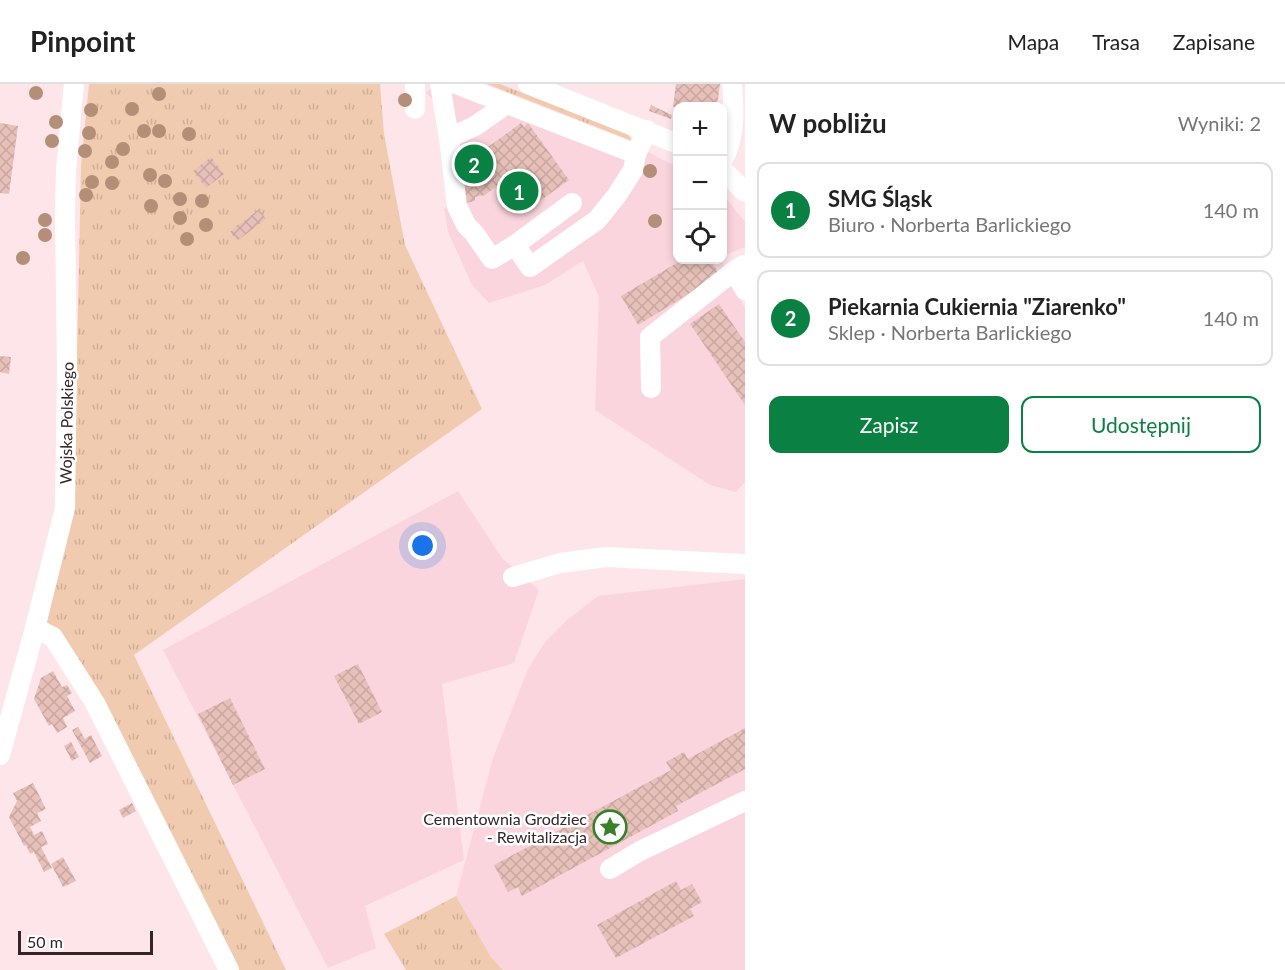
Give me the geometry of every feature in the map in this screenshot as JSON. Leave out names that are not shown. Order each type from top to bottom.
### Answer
[{"type":"street","name":"Wojska Polskiego","points":[[0,755],[65,508],[67,370],[65,215],[66,170],[74,84]]},
{"type":"street","points":[[415,84],[415,109]]},
{"type":"street","points":[[440,84],[457,206],[466,225],[492,259],[572,203]]},
{"type":"street","points":[[456,84],[636,154]]},
{"type":"street","points":[[528,84],[673,142]]},
{"type":"street","points":[[725,156],[733,130],[732,84]]},
{"type":"street","points":[[449,138],[475,126],[501,108],[503,103]]},
{"type":"street","points":[[515,245],[530,267],[597,220],[633,170],[636,154],[647,130]]},
{"type":"street","points":[[727,173],[745,192]]},
{"type":"street","points":[[651,388],[650,337],[740,268],[745,291]]},
{"type":"street","points":[[513,578],[560,563],[606,557],[745,564]]},
{"type":"street","points":[[35,628],[53,637],[95,703],[229,970]]},
{"type":"street","points":[[610,869],[640,851],[745,801]]},
{"type":"shaded area","points":[[434,84],[474,84],[648,152],[673,165],[673,264],[723,264],[745,308],[745,482],[736,492],[710,485],[595,410],[599,297],[583,261],[545,285],[489,303],[472,285],[448,232],[444,209],[448,206],[436,103],[426,93]]},
{"type":"shaded area","points":[[727,199],[745,222],[745,247],[727,254]]},
{"type":"shaded area","points":[[458,491],[502,558],[539,590],[514,663],[442,684],[464,860],[365,906],[376,948],[328,968],[163,650]]},
{"type":"shaded area","name":"Cementownia Grodziec - Rewitalizacja","points":[[745,579],[745,970],[503,970],[491,957],[456,896],[493,758],[528,669],[545,642],[567,620],[598,596]]},
{"type":"green space","points":[[89,84],[380,84],[384,134],[405,245],[482,409],[134,655],[286,970],[239,970],[60,634],[47,622],[74,501],[81,165]]},
{"type":"green space","points":[[487,84],[500,84],[628,134],[632,141]]},
{"type":"green space","points":[[456,896],[491,957],[503,970],[406,970],[384,934]]},
{"type":"building","points":[[676,84],[720,84],[718,102],[674,102]]},
{"type":"building","points":[[651,105],[672,115],[671,119],[649,111]]},
{"type":"building","points":[[0,123],[18,126],[9,194],[0,193]]},
{"type":"building","points":[[521,123],[524,127],[528,123],[569,180],[523,213],[501,183],[485,195],[475,197],[475,201],[466,203],[459,168]]},
{"type":"building","points":[[211,157],[224,174],[206,188],[193,171]]},
{"type":"building","points":[[259,209],[266,219],[237,241],[230,232]]},
{"type":"building","points":[[675,264],[713,264],[720,275],[638,325],[621,296]]},
{"type":"building","points":[[719,304],[745,342],[745,405],[690,324]]},
{"type":"building","points":[[0,356],[11,357],[9,374],[0,372]]},
{"type":"building","points":[[358,664],[382,712],[359,724],[334,676]]},
{"type":"building","points":[[53,671],[62,687],[67,685],[72,693],[67,696],[75,711],[63,718],[67,727],[57,733],[52,724],[49,726],[34,699],[41,678]]},
{"type":"building","points":[[230,698],[265,769],[233,785],[198,714]]},
{"type":"building","points":[[78,727],[85,739],[91,735],[102,756],[90,763],[72,730]]},
{"type":"building","points":[[745,728],[745,769],[676,806],[678,811],[522,896],[518,887],[508,892],[494,865],[671,770],[666,762],[684,752],[688,759]]},
{"type":"building","points":[[71,742],[79,757],[72,761],[64,746]]},
{"type":"building","points":[[33,783],[46,809],[37,813],[41,821],[30,827],[34,835],[42,831],[48,844],[41,847],[52,868],[44,872],[34,852],[30,854],[26,845],[24,846],[9,817],[17,801],[13,793]]},
{"type":"building","points":[[132,803],[136,811],[123,818],[119,810]]},
{"type":"building","points":[[63,857],[76,881],[63,887],[51,864]]},
{"type":"building","points":[[676,881],[681,890],[692,884],[702,902],[690,909],[694,916],[616,958],[597,925]]},
{"type":"place","name":"Piekarnia Cukiernia \"Ziarenko\"","points":[[474,164]]},
{"type":"place","name":"SMG Śląsk","points":[[519,191]]},
{"type":"place","name":"Cementownia Grodziec - Rewitalizacja","points":[[610,827]]}]
